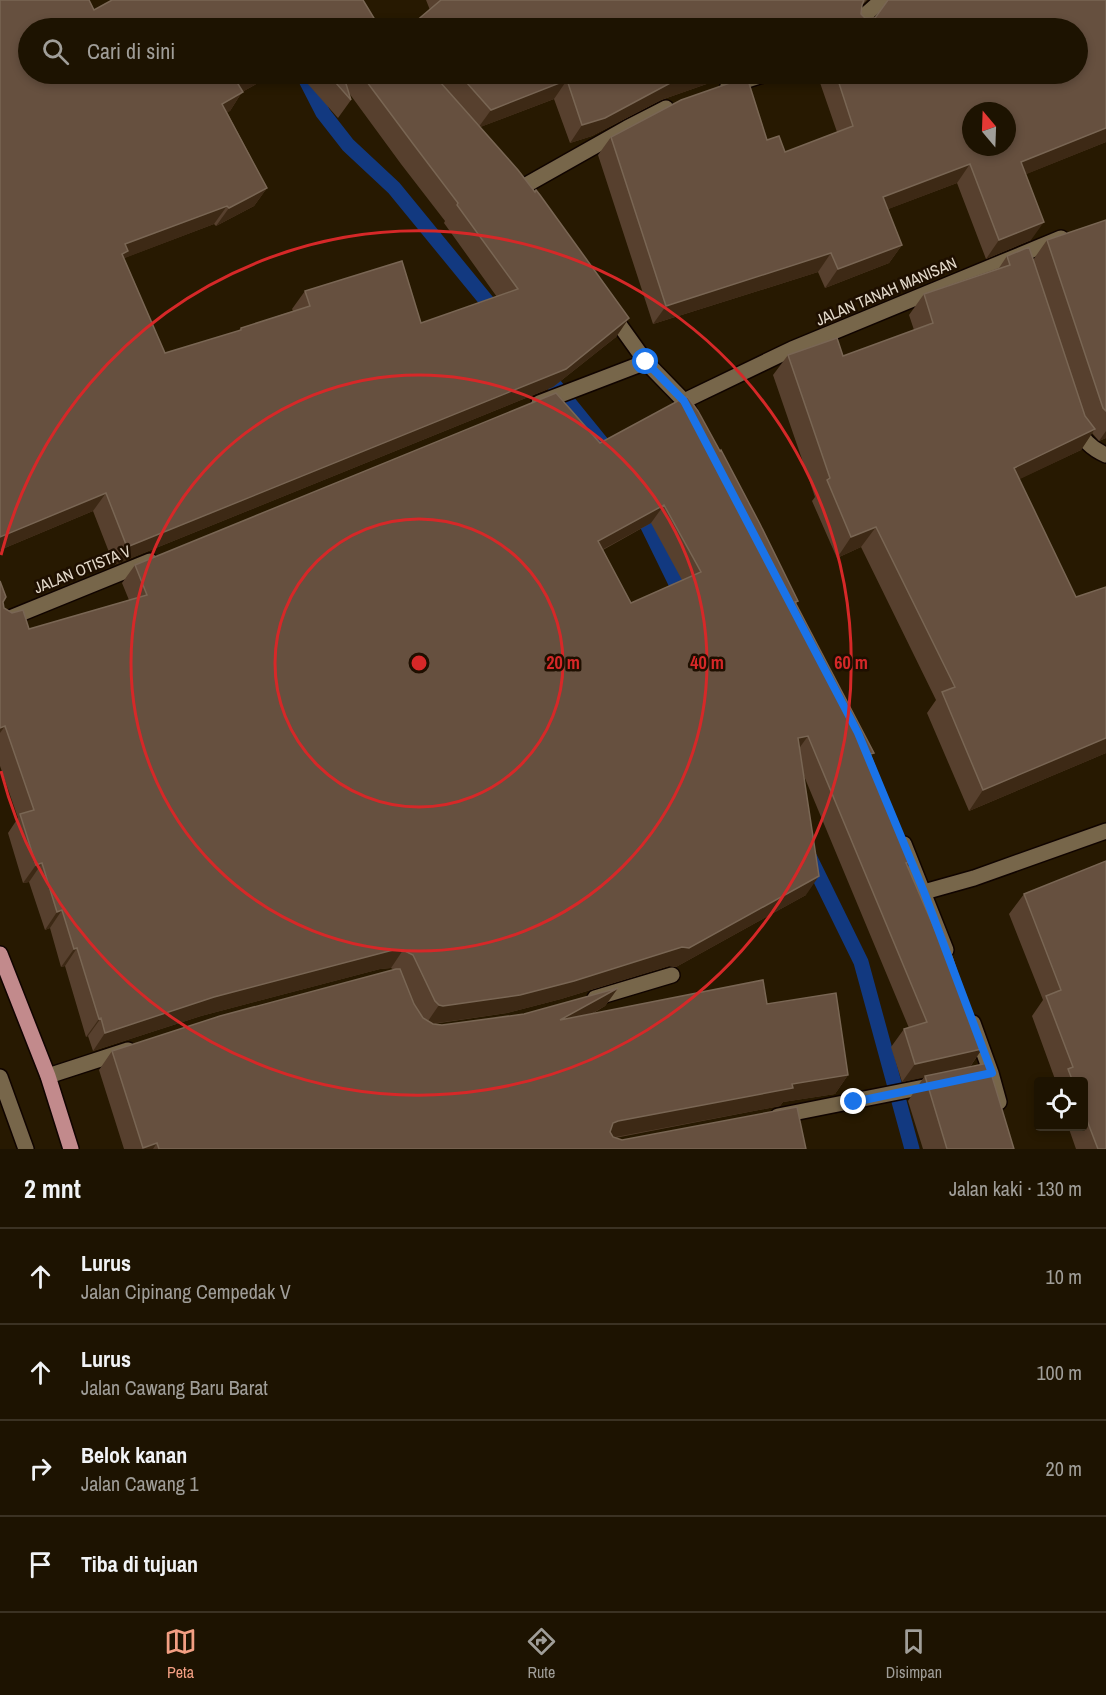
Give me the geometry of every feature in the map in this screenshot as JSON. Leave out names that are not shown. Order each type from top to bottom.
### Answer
[{"type":"main road","points":[[0,954],[48,1076],[71,1149]]},
{"type":"street","points":[[864,18],[882,0]]},
{"type":"street","points":[[713,91],[735,84]]},
{"type":"street","points":[[519,189],[627,128],[684,101]]},
{"type":"street","name":"JALAN TANAH MANISAN","points":[[684,401],[792,350],[1021,260],[1078,231]]},
{"type":"street","points":[[604,304],[646,362],[684,401],[700,432]]},
{"type":"street","points":[[532,406],[646,362]]},
{"type":"street","points":[[1072,415],[1080,434],[1094,449],[1106,455]]},
{"type":"street","name":"JALAN OTISTA V","points":[[0,622],[165,555]]},
{"type":"street","points":[[898,828],[952,967]]},
{"type":"street","points":[[924,892],[974,878],[1106,831]]},
{"type":"street","points":[[581,1003],[672,975]]},
{"type":"street","points":[[968,1009],[986,1074],[1002,1116]]},
{"type":"street","points":[[48,1076],[137,1047]]},
{"type":"street","points":[[0,1077],[26,1149]]},
{"type":"street","points":[[758,1120],[946,1082]]},
{"type":"building","points":[[0,0],[89,0],[94,10],[112,0],[363,0],[374,18],[18,18],[18,84],[238,84],[243,92],[222,104],[267,188],[229,208],[227,206],[125,244],[128,251],[122,254],[165,353],[310,306],[305,291],[402,261],[421,323],[518,289],[457,205],[458,203],[369,84],[442,84],[535,192],[536,190],[629,318],[566,369],[127,547],[106,493],[0,537]]},
{"type":"building","points":[[441,0],[864,0],[861,14],[865,18],[420,18]]},
{"type":"building","points":[[888,0],[1106,0],[1106,128],[1021,162],[1044,222],[999,240],[970,164],[883,197],[902,245],[838,269],[831,253],[666,306],[611,137],[681,100],[727,84],[749,84],[767,140],[779,136],[785,152],[853,126],[839,84],[1088,84],[1088,18],[875,18]]},
{"type":"building","points":[[337,84],[346,84],[351,100]]},
{"type":"building","points":[[468,84],[557,84],[491,110]]},
{"type":"building","points":[[568,84],[668,84],[605,118],[582,125]]},
{"type":"building","points":[[1106,220],[1106,411],[1103,408],[1047,240]]},
{"type":"building","points":[[1029,247],[1085,416],[1095,429],[1014,468],[1076,597],[1106,587],[1106,738],[983,790],[942,692],[955,687],[876,527],[851,537],[827,480],[830,478],[788,355],[837,338],[843,356],[933,323],[924,294],[1010,265],[1007,256]]},
{"type":"building","points":[[556,393],[600,443],[687,396],[721,450],[760,524],[798,601],[795,602],[874,753],[870,754],[912,861],[906,863],[936,932],[943,929],[982,1049],[915,1064],[904,1029],[927,1022],[808,736],[798,738],[819,876],[689,948],[682,947],[574,981],[520,995],[443,1006],[435,1001],[413,955],[403,950],[393,950],[214,997],[105,1033],[62,910],[57,912],[42,863],[36,865],[20,814],[34,810],[5,726],[0,728],[0,581],[6,597],[3,602],[4,608],[12,613],[23,610],[29,629],[147,595],[135,565]],"holes":[[[664,505],[701,572],[631,603],[598,541]]]},
{"type":"building","points":[[1106,861],[1106,1149],[1098,1149],[1088,1123],[1088,1077],[1071,1077],[1068,1069],[1073,1067],[1046,996],[1061,990],[1024,894]]},
{"type":"building","points":[[400,969],[414,1004],[423,1018],[433,1024],[442,1025],[524,1014],[618,988],[560,1020],[763,980],[767,1004],[836,993],[848,1075],[792,1084],[793,1088],[618,1121],[613,1123],[610,1132],[613,1137],[622,1140],[797,1107],[806,1149],[159,1149],[157,1143],[143,1148],[112,1051],[220,1016]]},
{"type":"building","points":[[988,1063],[1014,1149],[947,1149],[925,1076]]},
{"type":"waterway","points":[[308,84],[323,113],[348,145],[394,188],[498,315]]},
{"type":"waterway","points":[[543,371],[613,457]]},
{"type":"waterway","points":[[639,508],[684,600]]},
{"type":"waterway","points":[[810,858],[861,962],[912,1149]]},
{"type":"route","points":[[646,362],[684,401],[858,733],[924,892],[992,1073],[854,1102]]}]
